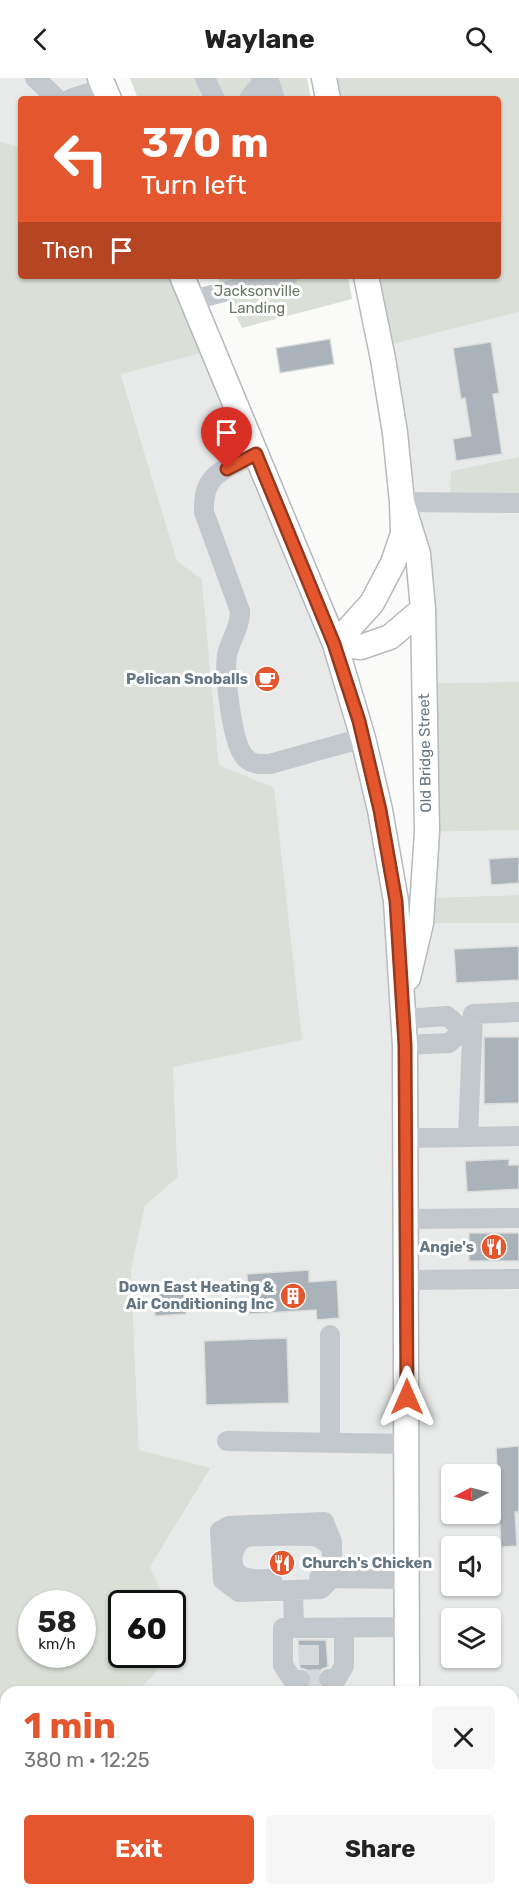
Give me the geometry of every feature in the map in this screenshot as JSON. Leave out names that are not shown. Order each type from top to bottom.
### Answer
[{"type":"main road","points":[[324,78],[327,96]]},
{"type":"main road","points":[[183,279],[334,644],[363,738],[380,810],[396,901],[405,1045],[408,1686]]},
{"type":"main road","name":"Old Bridge Street","points":[[334,644],[372,603],[393,563],[404,534],[392,411],[367,279]]},
{"type":"main road","name":"Old Bridge Street","points":[[402,502],[418,555],[423,609],[427,832],[421,922],[403,1012]]},
{"type":"main road","points":[[334,644],[361,647],[390,637],[423,609]]},
{"type":"street","points":[[35,78],[54,96]]},
{"type":"street","points":[[205,78],[214,96]]},
{"type":"street","points":[[251,96],[260,85],[262,78]]},
{"type":"street","points":[[268,78],[274,96]]},
{"type":"street","points":[[79,96],[104,88]]},
{"type":"street","points":[[192,300],[276,279]]},
{"type":"street","points":[[256,454],[212,477],[203,495],[204,512],[240,611],[240,618],[227,656],[227,679],[234,730],[243,756],[254,764],[270,764],[363,738]]},
{"type":"street","points":[[402,502],[519,503]]},
{"type":"street","points":[[403,1012],[447,1016],[468,1030]]},
{"type":"street","points":[[468,1137],[468,1030],[473,1014],[519,1012]]},
{"type":"street","points":[[405,1045],[449,1043],[468,1030]]},
{"type":"street","points":[[405,1138],[519,1136]]},
{"type":"street","points":[[407,1219],[519,1218]]},
{"type":"street","points":[[407,1280],[519,1279]]},
{"type":"street","points":[[330,1335],[330,1443]]},
{"type":"street","points":[[226,1441],[407,1444]]},
{"type":"street","points":[[324,1522],[332,1542],[333,1578],[321,1589],[239,1592],[223,1580],[220,1531],[229,1526],[324,1522]]},
{"type":"street","points":[[332,1548],[317,1537],[247,1537],[235,1545],[233,1554],[235,1569],[239,1575],[247,1578],[407,1578]]},
{"type":"street","points":[[293,1590],[289,1628],[296,1667]]},
{"type":"street","points":[[289,1628],[407,1628]]},
{"type":"street","points":[[332,1666],[344,1628]]},
{"type":"shaded area","points":[[0,78],[100,78],[108,96],[18,96],[18,147],[0,141]]},
{"type":"shaded area","points":[[519,312],[519,457],[451,471],[519,503],[519,682],[423,683],[381,347]]},
{"type":"shaded area","points":[[213,350],[359,721],[401,1001],[421,923],[519,923],[519,1686],[142,1686],[153,1676],[157,1668],[186,1668],[186,1590],[161,1590],[150,1567],[211,1469],[139,1450],[131,1270],[145,1206],[178,1177],[173,1066],[301,1040],[219,765],[202,579],[177,561],[121,373]]},
{"type":"shaded area","points":[[519,830],[519,895],[422,898],[427,832]]},
{"type":"green space","points":[[130,78],[307,78],[310,96],[137,96]]},
{"type":"green space","points":[[324,78],[519,78],[519,312],[381,347],[367,279],[501,279],[501,96],[327,96]]},
{"type":"green space","points":[[0,141],[18,147],[18,279],[183,279],[213,350],[121,374],[177,561],[202,579],[219,765],[274,788],[302,1040],[173,1067],[178,1177],[145,1206],[131,1270],[139,1450],[211,1468],[150,1567],[161,1590],[108,1590],[108,1668],[157,1668],[153,1676],[142,1686],[0,1686]]},
{"type":"green space","name":"Jacksonville Landing","points":[[218,279],[349,279],[352,299],[242,328]]},
{"type":"green space","points":[[519,457],[519,503],[450,502],[451,471]]},
{"type":"green space","points":[[519,682],[519,830],[427,832],[423,683]]},
{"type":"green space","points":[[519,895],[519,923],[421,923],[422,898]]},
{"type":"building","points":[[330,339],[334,364],[280,373],[276,348]]},
{"type":"building","points":[[491,342],[499,393],[493,394],[502,454],[456,461],[453,439],[471,436],[465,398],[461,399],[453,348]]},
{"type":"building","points":[[519,857],[519,883],[491,885],[489,859]]},
{"type":"building","points":[[519,946],[519,980],[456,983],[454,949]]},
{"type":"building","points":[[484,1037],[519,1037],[519,1103],[484,1104]]},
{"type":"building","points":[[509,1159],[509,1165],[519,1165],[519,1189],[467,1192],[465,1161]]},
{"type":"building","name":"Angie's","points":[[469,1233],[519,1233],[519,1261],[469,1261]]},
{"type":"building","name":"Down East Heating & Air Conditioning Inc","points":[[309,1270],[309,1282],[337,1280],[339,1318],[317,1320],[316,1310],[249,1314],[247,1274]]},
{"type":"building","points":[[184,1289],[186,1314],[155,1316],[154,1291]]},
{"type":"building","points":[[287,1338],[289,1403],[206,1405],[204,1341]]},
{"type":"building","points":[[519,1446],[519,1512],[515,1512],[517,1546],[501,1547],[501,1464],[497,1464],[496,1448]]},
{"type":"building","points":[[298,1640],[326,1640],[328,1667],[322,1669],[318,1674],[319,1684],[311,1685],[311,1675],[307,1670],[300,1668]]},
{"type":"tunnel","points":[[299,1655],[328,1655]]},
{"type":"tunnel","points":[[300,1680],[329,1679]]},
{"type":"place","name":"Pelican Snoballs","points":[[267,679]]},
{"type":"place","name":"Angie's","points":[[494,1247]]},
{"type":"place","name":"Down East Heating & Air Conditioning Inc","points":[[293,1296]]},
{"type":"place","name":"Church's Chicken","points":[[282,1563]]},
{"type":"route","points":[[227,469],[256,454],[334,644],[359,721],[380,810],[396,901],[401,1004],[404,1019],[407,1397]]}]
